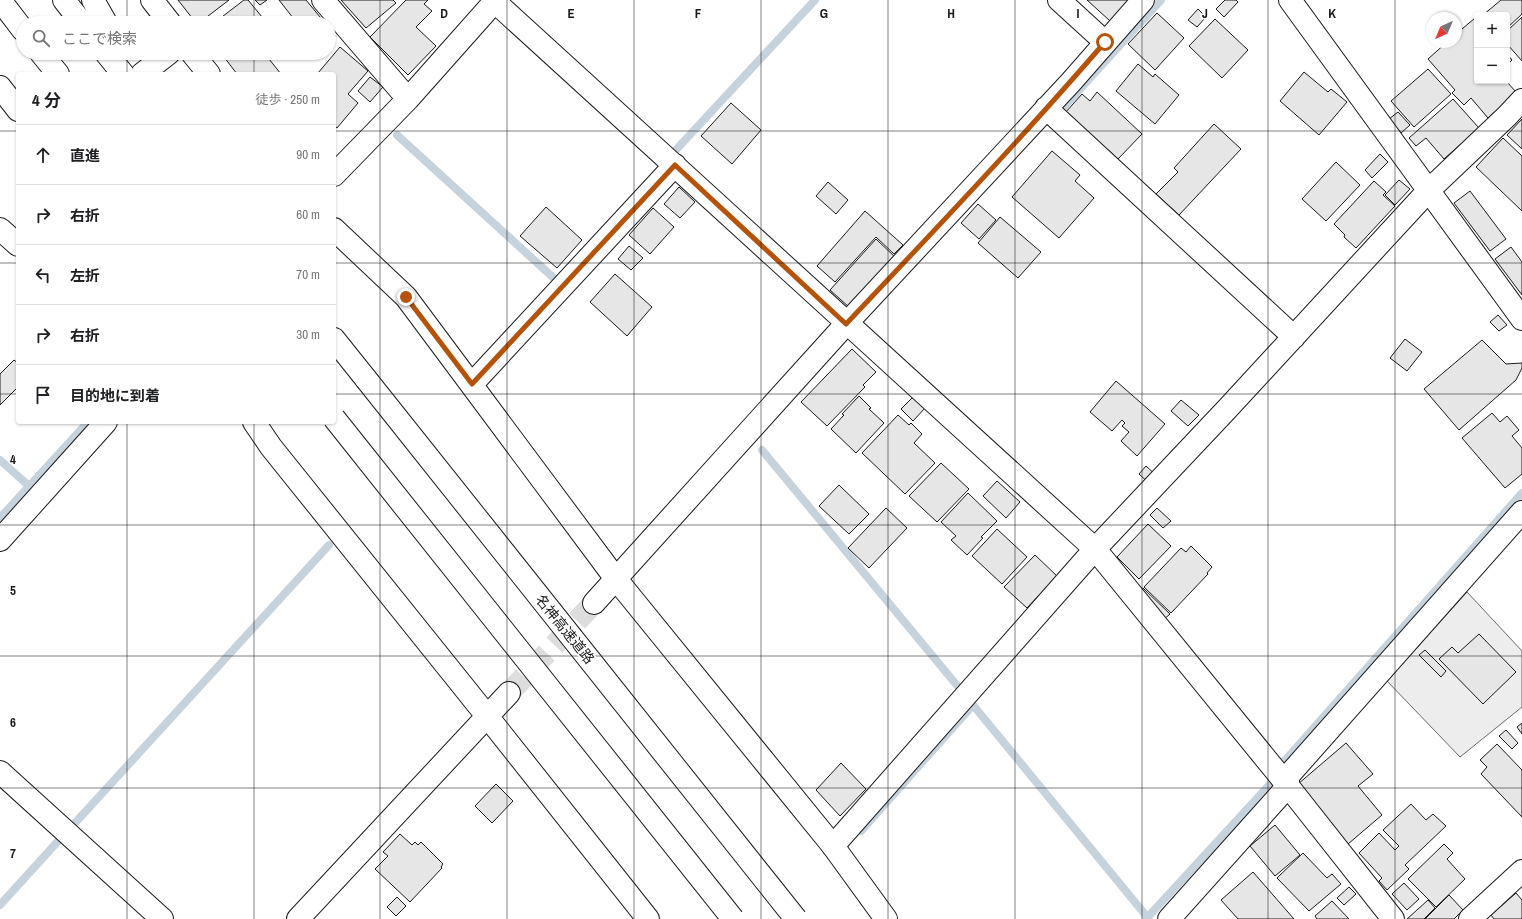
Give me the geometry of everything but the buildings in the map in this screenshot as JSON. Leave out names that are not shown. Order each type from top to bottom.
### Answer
[{"type":"main road","points":[[0,0],[16,21]]},
{"type":"main road","points":[[64,0],[77,16]]},
{"type":"main road","points":[[93,0],[102,16]]},
{"type":"main road","points":[[152,0],[165,16]]},
{"type":"main road","points":[[323,0],[408,98]]},
{"type":"main road","points":[[1059,0],[1105,42]]},
{"type":"main road","points":[[594,603],[846,324],[935,230],[1143,0]]},
{"type":"main road","points":[[1290,0],[1395,147],[1429,190],[1522,319]]},
{"type":"main road","points":[[336,173],[408,98],[494,1],[675,165],[846,324],[1095,549],[1288,786],[1393,919]]},
{"type":"main road","points":[[0,8],[16,26]]},
{"type":"main road","points":[[112,60],[121,72]]},
{"type":"main road","points":[[126,60],[133,72]]},
{"type":"main road","points":[[145,72],[160,60]]},
{"type":"main road","points":[[198,60],[207,72]]},
{"type":"main road","points":[[0,87],[16,107]]},
{"type":"main road","points":[[834,846],[1095,549],[1429,190],[1522,100]]},
{"type":"main road","points":[[1046,108],[1294,336]]},
{"type":"main road","points":[[472,384],[675,165]]},
{"type":"main road","points":[[0,229],[16,243]]},
{"type":"main road","points":[[336,231],[406,297],[616,579],[834,846],[886,919]]},
{"type":"main road","name":"名神高速道路","points":[[336,341],[796,919]]},
{"type":"main road","points":[[336,421],[588,739],[733,919]]},
{"type":"main road","points":[[0,540],[104,424]]},
{"type":"main road","points":[[255,424],[271,447],[648,919]]},
{"type":"main road","points":[[1169,919],[1288,786],[1288,776],[1522,512]]},
{"type":"main road","points":[[298,919],[509,693]]},
{"type":"main road","points":[[0,772],[162,919]]},
{"type":"main road","points":[[1470,919],[1522,870]]},
{"type":"shaded area","points":[[1467,592],[1522,651],[1522,707],[1460,757],[1387,681]]},
{"type":"waterway","points":[[674,152],[815,0]]},
{"type":"waterway","points":[[1061,110],[1161,0]]},
{"type":"waterway","points":[[397,135],[557,281]]},
{"type":"waterway","points":[[0,518],[86,424]]},
{"type":"waterway","points":[[762,450],[960,689]]},
{"type":"waterway","points":[[0,460],[29,486]]},
{"type":"waterway","points":[[1281,765],[1522,493]]},
{"type":"waterway","points":[[75,823],[329,545]]},
{"type":"waterway","points":[[861,831],[973,705],[1148,918]]},
{"type":"waterway","points":[[1146,919],[1273,781]]},
{"type":"waterway","points":[[0,905],[60,839]]},
{"type":"tunnel","points":[[509,693],[594,603]]},
{"type":"route","points":[[406,297],[472,384],[675,165],[846,324],[1071,82],[1105,42]]}]
